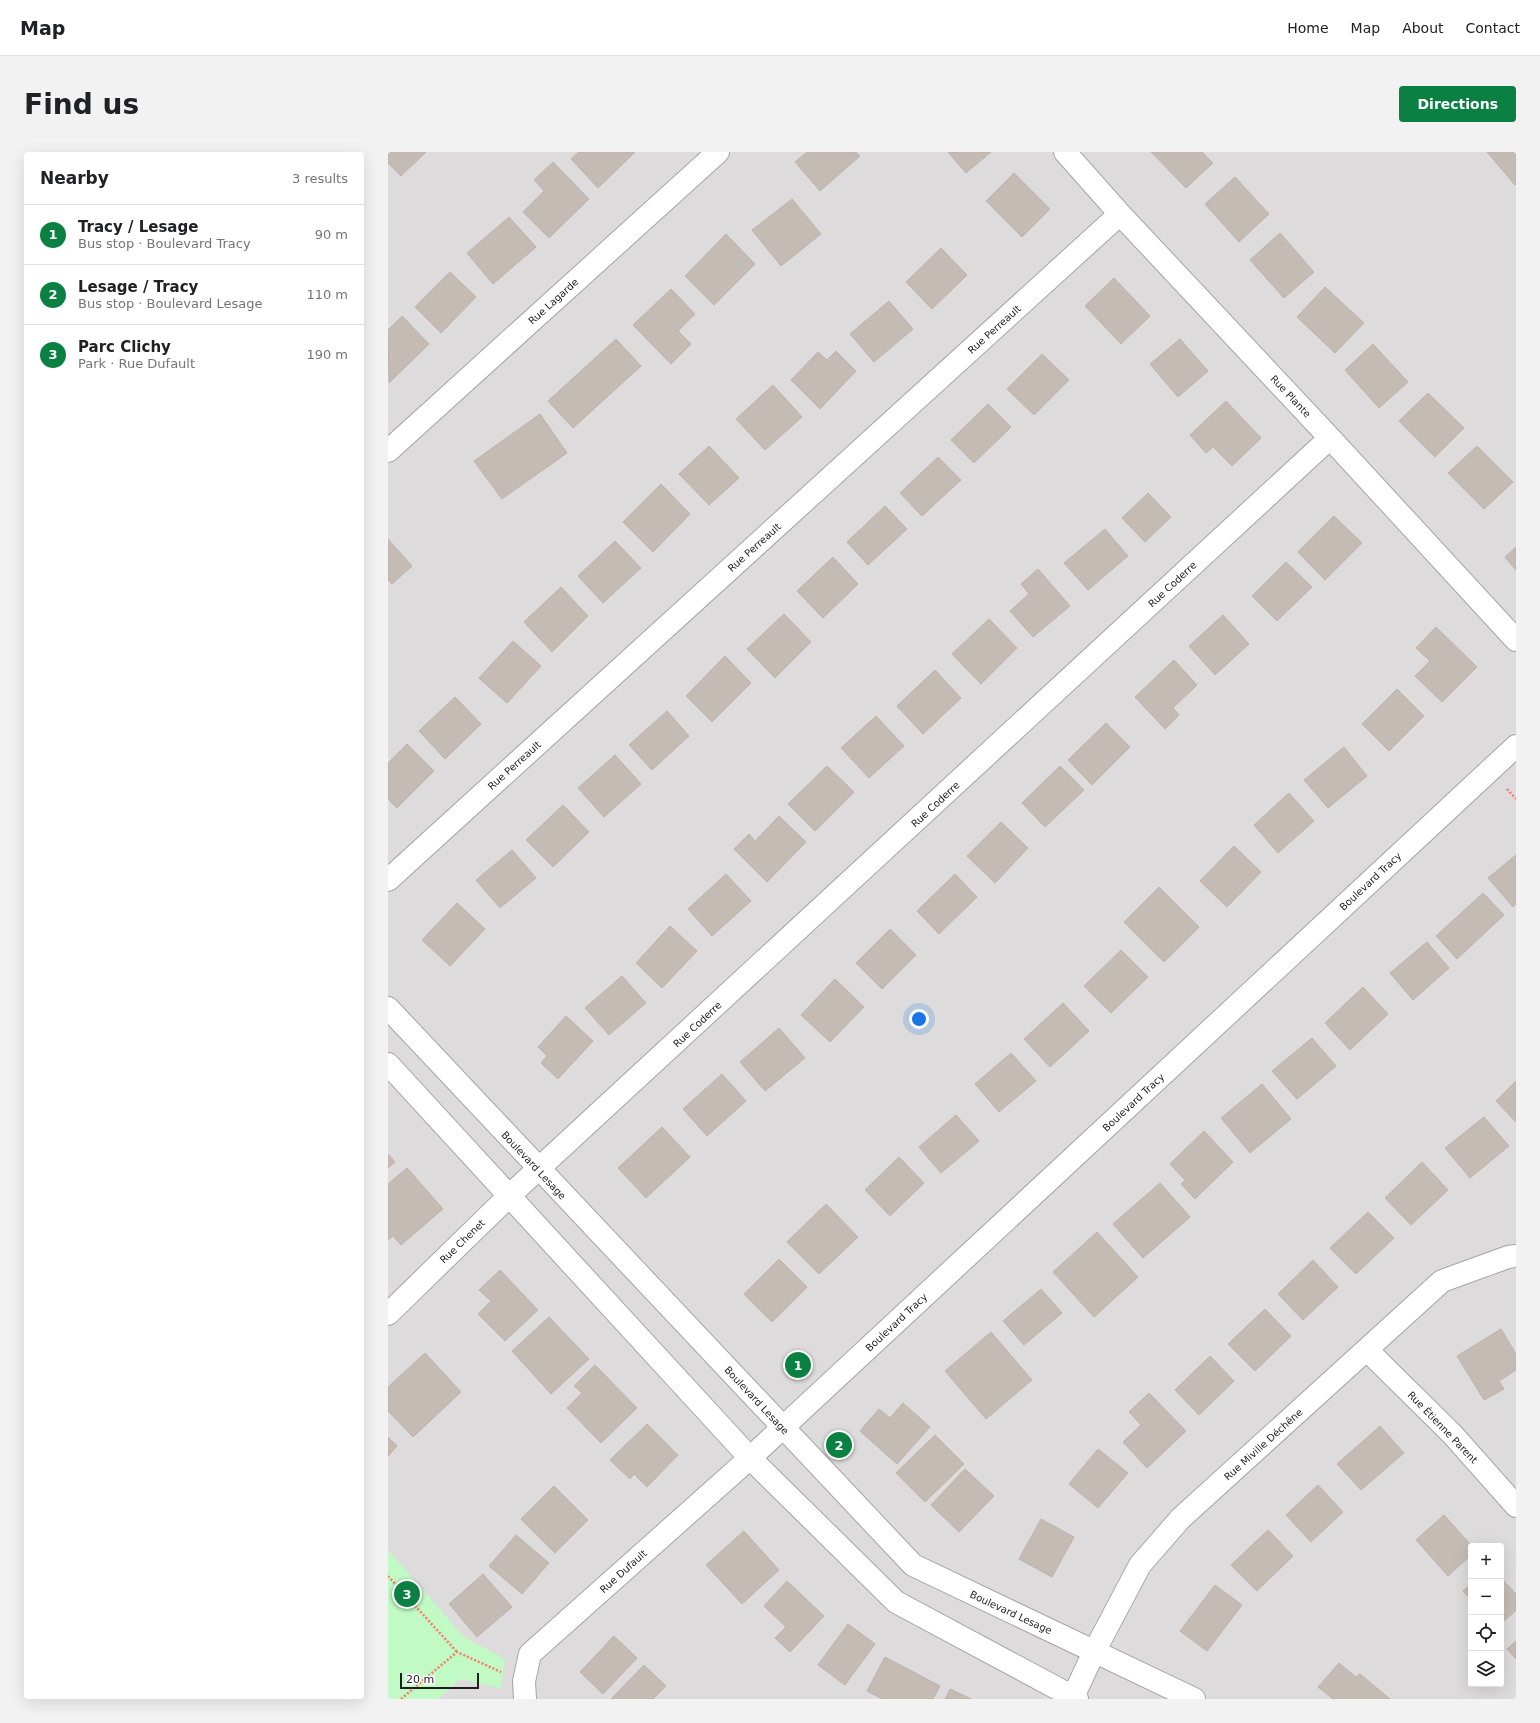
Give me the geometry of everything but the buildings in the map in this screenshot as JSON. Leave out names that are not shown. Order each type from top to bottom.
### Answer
[{"type":"street","name":"Rue Lagarde","points":[[388,451],[718,152]]},
{"type":"street","name":"Rue Plante","points":[[1065,152],[1120,214],[1330,438],[1516,640]]},
{"type":"street","name":"Rue Perreault","points":[[388,880],[1120,214]]},
{"type":"street","name":"Rue Coderre","points":[[539,1170],[1330,438]]},
{"type":"street","name":"Boulevard Tracy","points":[[750,1458],[1516,746]]},
{"type":"street","name":"Boulevard Lesage","points":[[388,1008],[913,1566],[1194,1699]]},
{"type":"street","points":[[388,1064],[750,1458],[896,1602],[1075,1698]]},
{"type":"street","name":"Rue Chenet","points":[[388,1314],[509,1196],[539,1170]]},
{"type":"street","name":"Rue Miville Déchêne","points":[[1075,1698],[1094,1652],[1140,1565],[1180,1519],[1442,1282],[1508,1257],[1516,1256]]},
{"type":"street","name":"Rue Étienne Parent","points":[[1367,1350],[1453,1436],[1516,1506]]},
{"type":"street","name":"Rue Dufault","points":[[524,1690],[530,1654],[750,1458]]},
{"type":"path","points":[[388,1576],[457,1652],[524,1690]]},
{"type":"path","points":[[400,1699],[457,1652]]},
{"type":"shaded area","points":[[388,152],[1516,152],[1516,1699],[388,1699]]},
{"type":"green space","points":[[388,1550],[464,1637],[505,1659],[501,1688],[460,1679],[438,1699],[388,1699]]},
{"type":"place","name":"Tracy / Lesage","points":[[798,1365]]},
{"type":"place","name":"Lesage / Tracy","points":[[839,1445]]},
{"type":"place","name":"Parc Clichy","points":[[407,1594]]}]
